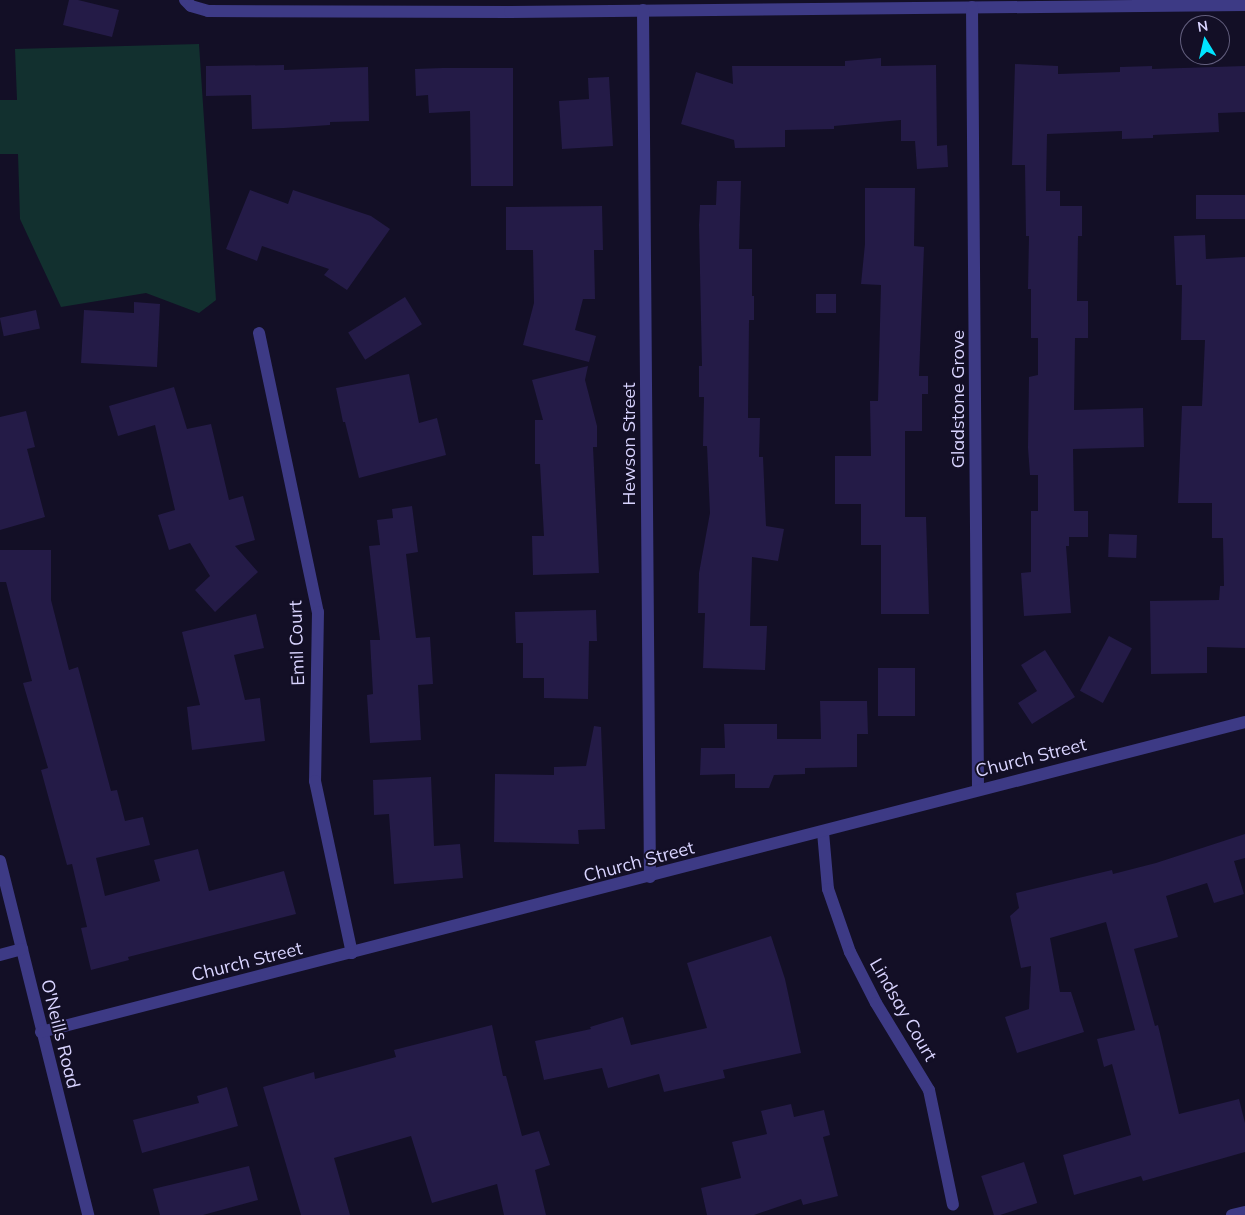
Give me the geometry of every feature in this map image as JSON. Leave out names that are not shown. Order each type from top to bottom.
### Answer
[{"type":"street","points":[[185,0],[191,6],[208,11],[643,10],[755,4],[972,8],[1245,4]]},
{"type":"street","name":"Gladstone Grove","points":[[972,8],[978,790]]},
{"type":"street","name":"Hewson Street","points":[[643,10],[650,877]]},
{"type":"street","name":"Emil Court","points":[[259,332],[318,612],[315,781],[352,953]]},
{"type":"street","name":"Church Street","points":[[41,1032],[650,877],[978,790],[1245,722]]},
{"type":"street","name":"Lindsay Court","points":[[823,832],[828,889],[850,952],[876,1003],[930,1090],[953,1205]]},
{"type":"street","name":"O'Neills Road","points":[[0,861],[88,1215]]},
{"type":"street","points":[[0,955],[22,949]]},
{"type":"street","points":[[1232,1215],[1245,1212]]},
{"type":"green space","points":[[199,44],[216,300],[199,313],[146,293],[61,307],[20,219],[18,154],[0,154],[0,100],[17,100],[15,49]]},
{"type":"building","points":[[69,0],[78,0],[119,10],[112,37],[63,25]]},
{"type":"building","points":[[881,58],[881,66],[936,65],[937,146],[947,145],[948,167],[917,169],[915,141],[901,141],[901,120],[834,126],[834,129],[785,130],[785,147],[735,148],[734,140],[681,124],[696,72],[733,84],[732,66],[845,66],[845,61]]},
{"type":"building","points":[[1015,64],[1058,66],[1058,74],[1120,72],[1120,67],[1152,66],[1152,69],[1245,66],[1245,112],[1218,113],[1219,132],[1153,135],[1153,138],[1122,139],[1122,131],[1047,134],[1046,191],[1060,191],[1060,206],[1082,206],[1082,236],[1078,236],[1077,301],[1088,301],[1088,338],[1075,338],[1074,410],[1143,408],[1144,447],[1073,449],[1074,511],[1088,511],[1088,537],[1069,537],[1069,546],[1066,546],[1071,613],[1024,616],[1021,573],[1031,572],[1031,511],[1038,511],[1038,475],[1030,475],[1028,448],[1029,377],[1038,375],[1038,338],[1031,338],[1031,289],[1028,289],[1029,236],[1026,236],[1025,165],[1012,165]]},
{"type":"building","points":[[284,65],[284,70],[368,67],[369,121],[330,122],[330,125],[252,129],[251,95],[206,96],[206,66]]},
{"type":"building","points":[[513,68],[513,186],[471,186],[470,111],[429,113],[428,95],[416,96],[415,69]]},
{"type":"building","points":[[609,77],[613,146],[562,149],[559,101],[589,99],[588,78]]},
{"type":"building","points":[[717,181],[741,181],[739,249],[752,249],[752,296],[754,296],[754,320],[749,320],[748,418],[760,418],[759,457],[763,457],[766,526],[784,529],[778,561],[752,557],[750,626],[767,626],[765,670],[703,668],[705,613],[698,613],[699,573],[710,513],[707,446],[703,446],[704,397],[699,397],[699,366],[702,366],[699,225],[700,205],[716,205]]},
{"type":"building","points":[[865,188],[915,188],[914,246],[924,247],[919,376],[928,376],[928,394],[922,394],[922,431],[905,431],[905,517],[926,517],[929,614],[881,614],[881,545],[861,545],[861,504],[835,504],[835,456],[871,456],[870,401],[878,401],[881,285],[861,284],[865,244]]},
{"type":"building","points":[[250,190],[288,204],[293,190],[371,216],[390,229],[347,290],[324,275],[329,269],[262,246],[257,261],[226,249]]},
{"type":"building","points":[[1196,195],[1245,195],[1245,219],[1196,219]]},
{"type":"building","points":[[602,206],[603,250],[594,250],[595,299],[583,299],[575,330],[596,336],[589,362],[523,345],[534,303],[533,250],[506,250],[506,207]]},
{"type":"building","points":[[1205,235],[1206,259],[1245,257],[1245,648],[1207,647],[1207,673],[1151,674],[1150,601],[1219,600],[1220,586],[1224,586],[1223,538],[1212,538],[1212,503],[1178,503],[1182,406],[1202,406],[1205,340],[1181,340],[1182,285],[1176,285],[1174,236]]},
{"type":"building","points":[[816,294],[836,294],[836,313],[816,313]]},
{"type":"building","points":[[405,297],[422,324],[365,360],[348,333]]},
{"type":"building","points":[[134,302],[160,304],[157,367],[81,363],[84,310],[134,313]]},
{"type":"building","points":[[36,310],[40,329],[4,336],[0,318]]},
{"type":"building","points":[[588,366],[585,380],[597,426],[597,447],[593,447],[599,573],[533,575],[532,536],[544,536],[540,464],[535,464],[535,420],[543,420],[532,380]]},
{"type":"building","points":[[409,374],[419,423],[437,418],[446,455],[359,478],[345,422],[343,422],[336,388]]},
{"type":"building","points":[[174,387],[187,429],[211,424],[229,500],[243,496],[255,540],[235,546],[258,572],[215,612],[195,590],[210,576],[190,543],[169,550],[158,515],[175,510],[155,425],[118,436],[109,406]]},
{"type":"building","points":[[26,411],[35,447],[27,449],[45,517],[0,530],[0,417]]},
{"type":"building","points":[[412,506],[418,552],[406,554],[416,638],[430,637],[433,684],[418,685],[421,740],[370,743],[367,695],[373,694],[370,640],[380,640],[369,546],[380,545],[377,520],[393,518],[392,509]]},
{"type":"building","points":[[1109,534],[1137,535],[1136,558],[1108,557]]},
{"type":"building","points":[[0,550],[51,550],[51,600],[69,670],[78,667],[111,791],[117,790],[125,821],[143,817],[150,845],[96,858],[105,896],[160,881],[154,860],[198,849],[209,891],[284,871],[296,914],[128,957],[129,960],[91,970],[81,928],[87,927],[72,864],[67,865],[41,770],[48,768],[23,683],[32,681],[6,582],[0,582]]},
{"type":"building","points":[[596,610],[597,641],[589,641],[588,699],[544,698],[544,678],[523,678],[523,643],[516,643],[515,612]]},
{"type":"building","points":[[256,614],[264,648],[234,655],[245,700],[260,698],[265,741],[192,750],[187,707],[200,705],[182,632]]},
{"type":"building","points":[[1109,636],[1132,648],[1103,703],[1080,691]]},
{"type":"building","points":[[1045,650],[1075,697],[1032,724],[1018,703],[1037,691],[1021,665]]},
{"type":"building","points":[[878,668],[915,668],[915,716],[878,716]]},
{"type":"building","points":[[820,701],[867,701],[868,734],[857,734],[857,767],[805,768],[805,774],[774,775],[769,788],[735,788],[735,774],[700,775],[701,748],[725,748],[724,724],[777,724],[777,739],[821,739]]},
{"type":"building","points":[[594,726],[601,727],[605,829],[578,830],[579,844],[494,842],[495,774],[554,775],[554,767],[586,766]]},
{"type":"building","points":[[431,777],[434,846],[460,844],[463,878],[394,884],[389,814],[374,815],[373,780]]},
{"type":"building","points":[[1245,834],[1245,858],[1234,861],[1244,894],[1214,903],[1207,883],[1166,896],[1178,937],[1134,949],[1155,1026],[1158,1025],[1179,1114],[1239,1099],[1245,1123],[1245,1152],[1143,1181],[1141,1176],[1074,1195],[1063,1155],[1131,1135],[1112,1064],[1104,1067],[1097,1039],[1135,1030],[1106,922],[1050,938],[1060,992],[1071,992],[1084,1032],[1017,1053],[1005,1017],[1029,1009],[1031,966],[1021,968],[1010,916],[1019,908],[1016,893],[1112,870],[1113,874],[1156,863]]},
{"type":"building","points":[[771,936],[785,979],[801,1053],[723,1070],[725,1078],[664,1092],[659,1074],[608,1088],[602,1068],[544,1080],[535,1041],[591,1029],[590,1027],[623,1017],[631,1045],[707,1028],[687,963]]},
{"type":"building","points":[[492,1025],[503,1076],[506,1076],[522,1136],[539,1131],[550,1165],[535,1170],[546,1215],[504,1215],[497,1184],[432,1203],[411,1136],[334,1158],[350,1215],[301,1215],[263,1087],[314,1072],[315,1079],[396,1057],[394,1050]]},
{"type":"building","points":[[227,1087],[238,1126],[142,1153],[133,1120],[199,1103],[197,1096]]},
{"type":"building","points":[[791,1104],[794,1117],[824,1110],[830,1135],[823,1137],[838,1196],[803,1205],[801,1199],[754,1215],[707,1215],[701,1188],[741,1178],[732,1142],[767,1134],[761,1111]]},
{"type":"building","points":[[1024,1162],[1037,1203],[1000,1215],[994,1215],[981,1176]]},
{"type":"building","points":[[249,1166],[258,1200],[203,1215],[160,1215],[153,1189]]}]
